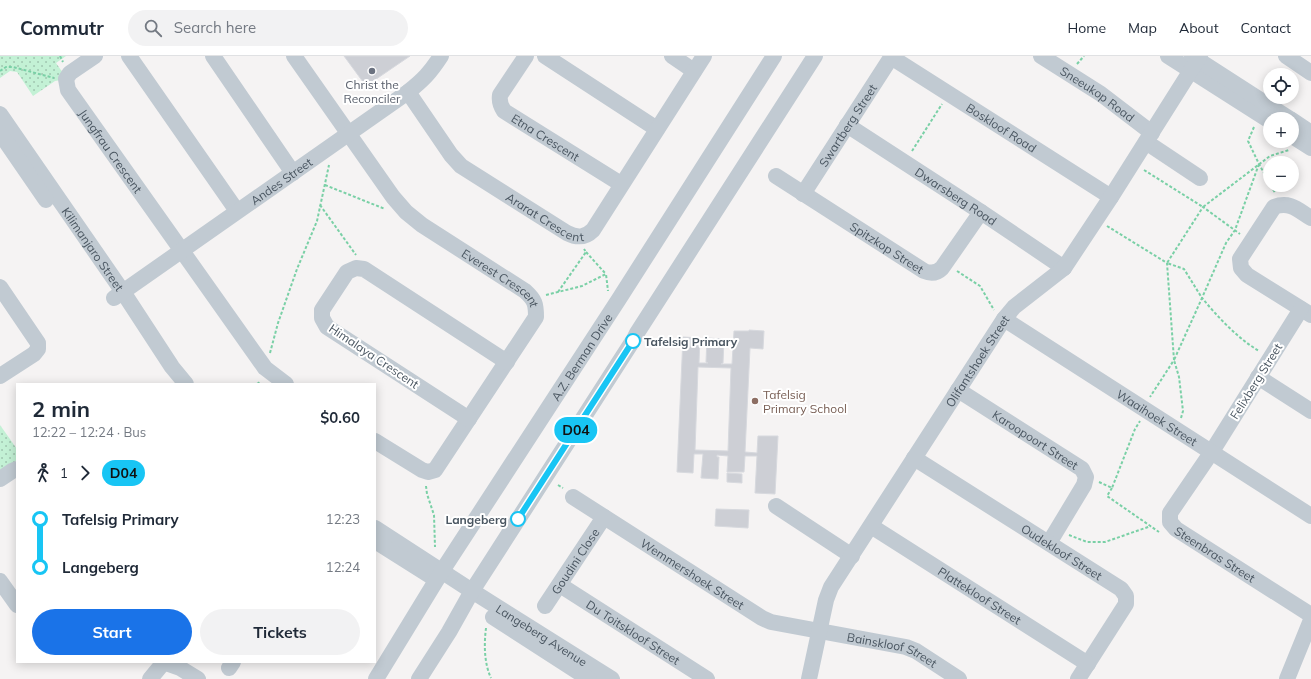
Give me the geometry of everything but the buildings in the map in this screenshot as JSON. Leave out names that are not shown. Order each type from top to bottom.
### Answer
[{"type":"street","points":[[66,78],[70,73],[95,56]]},
{"type":"street","points":[[129,56],[238,211]]},
{"type":"street","points":[[213,56],[293,173]]},
{"type":"street","name":"Everest Crescent","points":[[294,56],[393,197],[406,212],[422,225],[525,291],[532,297],[536,306],[536,317],[437,468],[428,472],[422,470],[376,442]]},
{"type":"street","name":"Andes Street","points":[[118,295],[408,92],[424,80],[442,56]]},
{"type":"street","name":"Etna Crescent","points":[[526,56],[500,95],[501,107],[504,111],[621,184]]},
{"type":"street","points":[[545,56],[657,129]]},
{"type":"street","points":[[672,56],[694,71]]},
{"type":"street","name":"Ararat Crescent","points":[[408,92],[451,156],[461,166],[567,233],[580,237],[585,236],[593,230],[704,56]]},
{"type":"street","name":"A.Z. Berman Drive","points":[[376,679],[439,576],[619,299],[774,56]]},
{"type":"street","points":[[419,679],[469,595],[815,56]]},
{"type":"street","name":"Boskloof Road","points":[[891,56],[1111,197]]},
{"type":"street","name":"Swartberg Street","points":[[803,194],[891,56]]},
{"type":"street","name":"Sneeukop Road","points":[[1041,56],[1101,94],[1149,138],[1200,178]]},
{"type":"street","points":[[1168,56],[1195,61],[1278,112]]},
{"type":"street","points":[[1286,56],[1311,73]]},
{"type":"street","points":[[1195,61],[1263,116]]},
{"type":"street","name":"Olifantshoek Street","points":[[809,679],[826,600],[831,587],[958,390],[1000,317],[1064,268],[1149,138],[1195,61]]},
{"type":"street","name":"Jungfrau Crescent","points":[[66,78],[68,90],[182,250]]},
{"type":"street","name":"Kilimanjaro Street","points":[[0,114],[173,383]]},
{"type":"street","name":"Dwarsberg Road","points":[[848,125],[1064,268]]},
{"type":"street","name":"Kilimanjaro Street","points":[[0,133],[118,295],[185,383]]},
{"type":"street","name":"Spitzkop Street","points":[[776,176],[924,271],[930,273],[940,270],[981,212]]},
{"type":"street","points":[[1306,312],[1247,274],[1241,268],[1240,259],[1274,207],[1281,204],[1291,205],[1311,218]]},
{"type":"street","points":[[182,250],[265,368],[285,383]]},
{"type":"street","name":"Himalaya Crescent","points":[[469,419],[327,327],[322,318],[322,310],[347,272],[356,268],[364,269],[507,362]]},
{"type":"street","points":[[0,287],[38,343],[38,349],[34,354],[0,376]]},
{"type":"street","name":"Felixberg Street","points":[[1210,453],[1258,377],[1306,312]]},
{"type":"street","name":"Waaihoek Street","points":[[1000,317],[1210,453],[1311,516]]},
{"type":"street","points":[[1258,377],[1311,412]]},
{"type":"street","name":"Karoopoort Street","points":[[958,390],[1082,469],[1086,477],[1084,486],[1053,536]]},
{"type":"street","name":"Steenbras Street","points":[[1210,453],[1170,513],[1170,522],[1176,529],[1311,615]]},
{"type":"street","name":"Oudekloof Street","points":[[914,458],[1053,536],[1121,589],[1126,596],[1126,604],[1078,679]]},
{"type":"street","points":[[0,479],[16,469]]},
{"type":"street","name":"Wemmershoek Street","points":[[573,497],[762,618],[771,622],[820,631]]},
{"type":"street","points":[[776,506],[852,556]]},
{"type":"street","name":"Goudini Close","points":[[545,606],[604,517]]},
{"type":"street","name":"Plattekloof Street","points":[[871,526],[1088,664]]},
{"type":"street","points":[[376,529],[439,576]]},
{"type":"street","points":[[376,542],[439,576],[469,595]]},
{"type":"street","points":[[0,581],[16,604]]},
{"type":"street","name":"Du Toitskloof Street","points":[[560,584],[706,679]]},
{"type":"street","name":"Langeberg Avenue","points":[[469,595],[589,679]]},
{"type":"street","name":"Langeberg Avenue","points":[[469,595],[612,679]]},
{"type":"street","points":[[1287,679],[1311,620]]},
{"type":"street","name":"Bainskloof Street","points":[[820,631],[906,647],[916,651],[958,679]]},
{"type":"street","points":[[150,679],[162,663]]},
{"type":"street","points":[[166,663],[180,668],[198,679]]},
{"type":"path","points":[[0,71],[6,67],[13,67],[60,79],[66,78]]},
{"type":"path","points":[[904,162],[949,94]]},
{"type":"path","points":[[1263,121],[1248,141],[1263,171]]},
{"type":"path","points":[[1177,431],[1183,411],[1179,377],[1174,360],[1167,263],[1203,207],[1270,156],[1297,148],[1304,139]]},
{"type":"path","points":[[1133,162],[1203,207],[1251,241]]},
{"type":"path","points":[[269,359],[278,323],[317,221],[329,163]]},
{"type":"path","points":[[325,185],[386,210]]},
{"type":"path","points":[[320,205],[359,260]]},
{"type":"path","points":[[1096,218],[1167,263],[1184,269],[1202,298],[1174,360],[1148,400],[1146,411],[1135,429],[1112,488],[1107,496],[1165,535],[1170,522]]},
{"type":"path","points":[[580,237],[586,252],[606,274],[608,292]]},
{"type":"path","points":[[558,293],[586,252]]},
{"type":"path","points":[[940,270],[954,269],[980,286],[1000,317]]},
{"type":"path","points":[[543,295],[558,293],[582,286],[606,274]]},
{"type":"path","points":[[1086,477],[1112,488]]},
{"type":"path","points":[[426,483],[427,494],[434,515],[435,547]]},
{"type":"path","points":[[1053,536],[1087,542],[1105,542],[1151,526]]},
{"type":"path","points":[[486,625],[485,651],[488,671],[491,678]]},
{"type":"green space","points":[[0,56],[66,56],[56,63],[63,73],[61,80],[55,81],[33,96],[17,72],[10,71],[0,78]]},
{"type":"green space","points":[[0,425],[16,448],[16,461],[0,472]]},
{"type":"bus line","name":"D04","points":[[518,519],[633,341]]},
{"type":"place","name":"Christ the Reconciler","points":[[372,71]]},
{"type":"place","name":"Tafelsig Primary","points":[[633,341]]},
{"type":"place","name":"Tafelsig Primary School","points":[[755,401]]},
{"type":"place","name":"Langeberg","points":[[518,519]]}]
